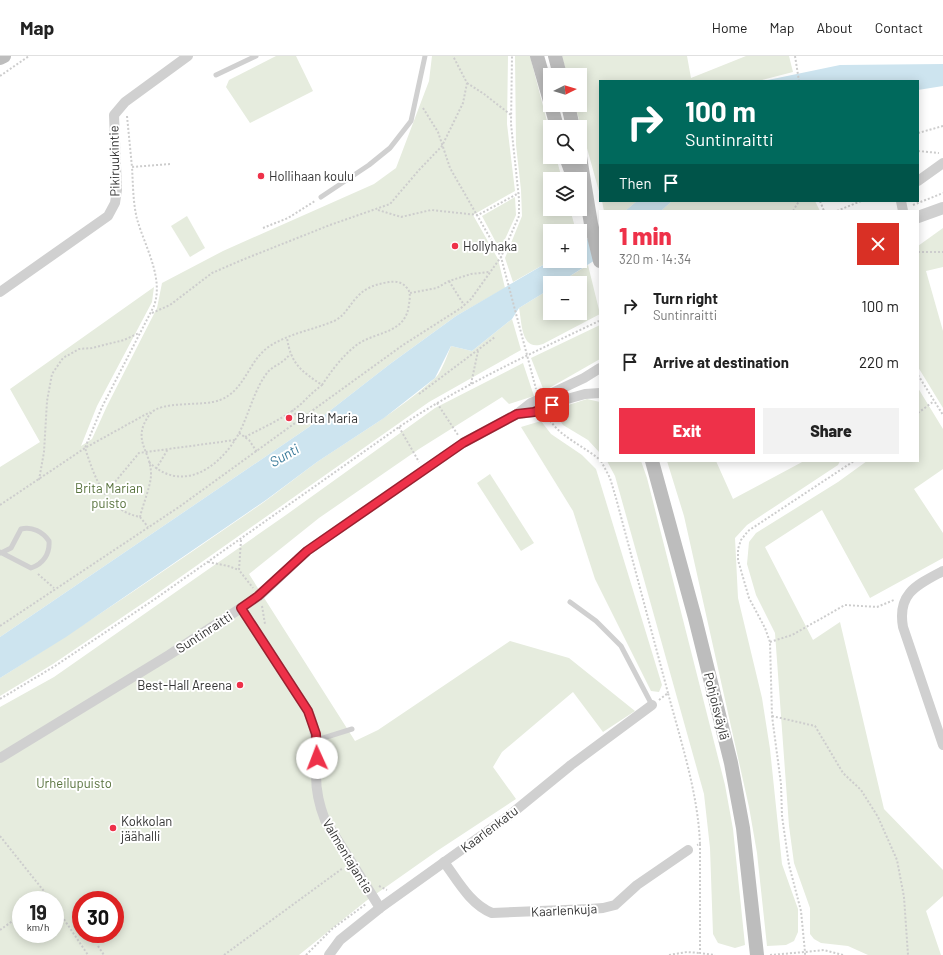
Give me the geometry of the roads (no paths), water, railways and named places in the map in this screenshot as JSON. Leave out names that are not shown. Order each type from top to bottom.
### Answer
[{"type":"main road","points":[[0,58],[4,56]]},
{"type":"main road","points":[[537,56],[543,77]]},
{"type":"main road","points":[[555,56],[558,68]]},
{"type":"main road","points":[[581,164],[590,224]]},
{"type":"main road","points":[[587,216],[599,257]]},
{"type":"main road","name":"Pohjoisväylä","points":[[652,462],[695,618],[731,763],[743,828],[760,953]]},
{"type":"street","name":"Pikiruukintie","points":[[0,292],[108,216],[115,203],[117,190],[113,121],[114,115],[119,107],[188,56]]},
{"type":"street","points":[[919,180],[943,163]]},
{"type":"street","points":[[919,217],[943,208]]},
{"type":"street","name":"Suntinraitti","points":[[0,758],[169,655],[241,608],[258,596],[307,551],[463,443],[517,414],[531,403],[584,378],[599,369]]},
{"type":"street","name":"Suntinraitti","points":[[517,414],[534,412],[566,399],[585,394],[599,393]]},
{"type":"street","points":[[943,571],[920,584],[906,595],[901,614],[903,627],[943,745]]},
{"type":"street","name":"Valmentajantie","points":[[241,608],[302,701],[314,723],[317,740],[317,788],[319,805],[325,820],[380,908]]},
{"type":"street","name":"Kaarlenkatu","points":[[329,955],[340,940],[380,908],[506,818],[571,765],[652,705]]},
{"type":"street","name":"Kaarlenkuja","points":[[444,862],[472,900],[482,909],[492,913],[590,909],[615,905],[637,886],[688,850]]},
{"type":"lane","points":[[216,75],[256,56]]},
{"type":"lane","points":[[321,196],[369,165],[390,148],[411,121],[425,56]]},
{"type":"lane","points":[[32,528],[44,534],[49,541],[50,547],[47,556],[31,568],[0,553],[11,548],[21,529],[32,528]]},
{"type":"lane","points":[[570,602],[596,621],[620,646],[652,705]]},
{"type":"lane","points":[[317,740],[352,729]]},
{"type":"water","points":[[943,64],[943,86],[919,90],[919,80],[768,80],[840,65]]},
{"type":"water","points":[[636,202],[671,202],[662,210],[626,210]]},
{"type":"water","points":[[599,231],[599,258],[587,265],[587,239]]},
{"type":"water","name":"Sunti","points":[[543,265],[543,268],[583,268],[570,276],[543,276],[543,293],[519,308],[512,319],[472,351],[451,346],[435,378],[384,418],[317,462],[266,500],[66,637],[0,678],[0,637],[309,427],[390,364],[456,316]]},
{"type":"place","name":"Hollihaan koulu","points":[[261,176]]},
{"type":"place","name":"Hollyhaka","points":[[455,246]]},
{"type":"place","name":"Brita Maria","points":[[289,418]]},
{"type":"place","name":"Best‑Hall Areena","points":[[240,685]]},
{"type":"place","name":"Kokkolan jäähalli","points":[[113,828]]},
{"type":"park label","name":"Brita Marian puisto","points":[[109,496]]},
{"type":"park label","name":"Urheilupuisto","points":[[74,783]]}]
